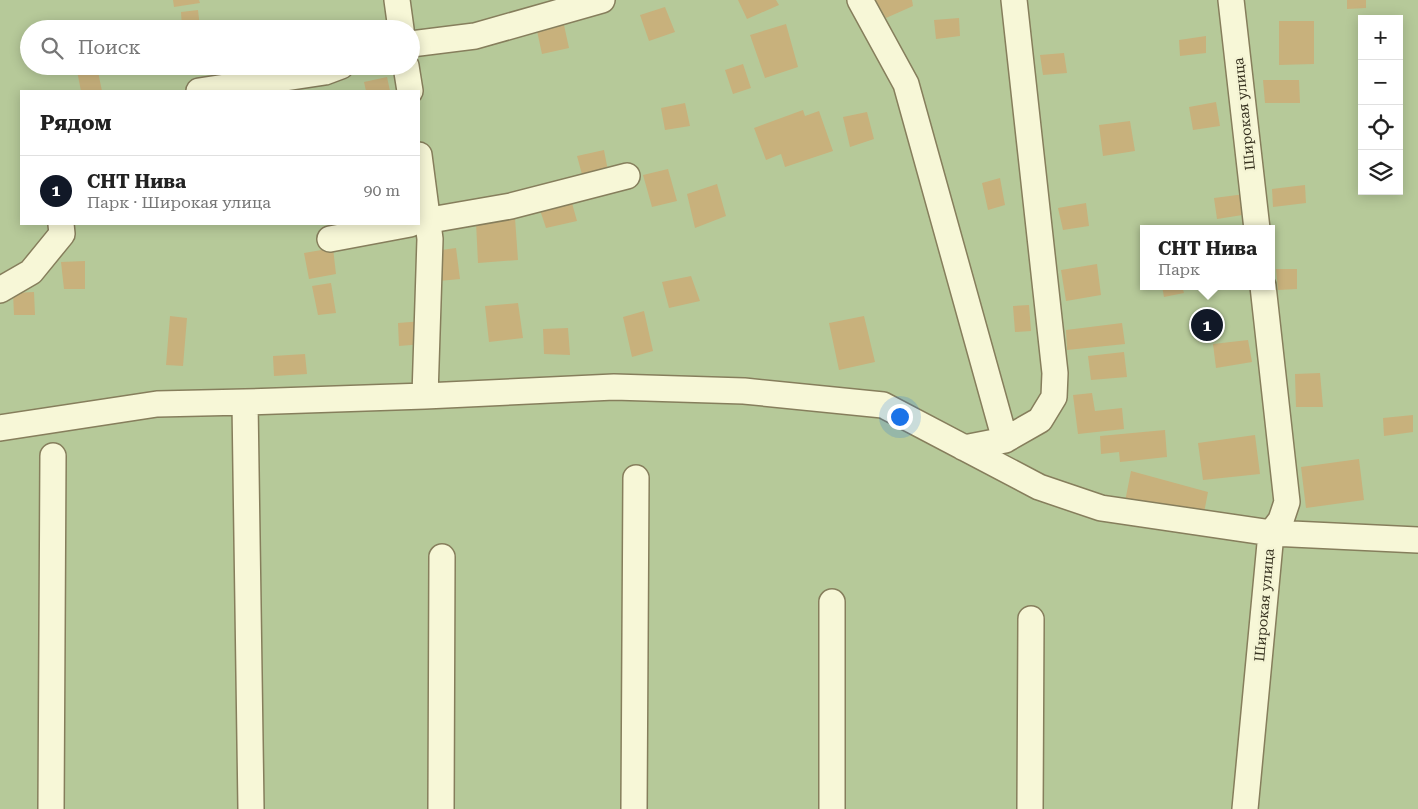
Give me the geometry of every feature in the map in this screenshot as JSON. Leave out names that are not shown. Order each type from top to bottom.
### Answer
[{"type":"street","points":[[397,0],[400,20]]},
{"type":"street","points":[[420,43],[475,36],[602,0]]},
{"type":"street","points":[[860,0],[906,84],[1005,440]]},
{"type":"street","points":[[964,448],[1005,440],[1040,420],[1054,398],[1055,373],[1014,0]]},
{"type":"street","name":"Широкая улица","points":[[1232,0],[1257,225]]},
{"type":"street","points":[[206,90],[305,75]]},
{"type":"street","points":[[407,75],[410,90]]},
{"type":"street","points":[[420,222],[511,206],[627,176]]},
{"type":"street","points":[[420,224],[430,239],[424,396]]},
{"type":"street","points":[[0,290],[31,272],[62,234],[61,225]]},
{"type":"street","points":[[330,239],[403,225]]},
{"type":"street","name":"Широкая улица","points":[[1244,809],[1271,533],[1281,520],[1287,502],[1263,290]]},
{"type":"street","points":[[0,428],[157,404],[424,396],[614,387],[754,392],[882,405],[1039,488],[1101,508],[1271,533],[1418,540]]},
{"type":"street","points":[[245,402],[251,809]]},
{"type":"street","points":[[51,809],[53,456]]},
{"type":"street","points":[[634,809],[636,478]]},
{"type":"street","points":[[441,809],[442,557]]},
{"type":"street","points":[[832,602],[832,809]]},
{"type":"street","points":[[1030,809],[1031,619]]},
{"type":"green space","points":[[0,0],[1418,0],[1418,809],[0,809]]},
{"type":"building","points":[[173,0],[199,0],[200,3],[174,7]]},
{"type":"building","points":[[738,0],[776,0],[779,5],[747,19]]},
{"type":"building","points":[[875,0],[912,0],[913,6],[886,18]]},
{"type":"building","points":[[1347,0],[1366,0],[1366,8],[1347,9]]},
{"type":"building","points":[[665,7],[675,32],[649,41],[640,15]]},
{"type":"building","points":[[198,10],[199,20],[182,20],[181,12]]},
{"type":"building","points":[[959,18],[960,36],[936,39],[934,20]]},
{"type":"building","points":[[1279,21],[1314,21],[1314,64],[1279,65]]},
{"type":"building","points":[[786,24],[798,67],[765,78],[750,35]]},
{"type":"building","points":[[564,25],[569,48],[542,54],[537,31]]},
{"type":"building","points":[[1206,36],[1206,53],[1180,56],[1179,40]]},
{"type":"building","points":[[1064,53],[1067,73],[1043,75],[1040,55]]},
{"type":"building","points":[[743,64],[751,88],[733,94],[725,70]]},
{"type":"building","points":[[78,75],[99,75],[102,90],[81,90]]},
{"type":"building","points":[[387,77],[390,90],[366,90],[364,82]]},
{"type":"building","points":[[1263,80],[1299,80],[1300,103],[1265,103]]},
{"type":"building","points":[[1216,102],[1220,126],[1193,130],[1189,107]]},
{"type":"building","points":[[685,103],[690,126],[665,130],[661,108]]},
{"type":"building","points":[[803,110],[805,116],[819,111],[833,151],[785,167],[781,154],[766,160],[754,128]]},
{"type":"building","points":[[867,112],[874,139],[850,147],[843,117]]},
{"type":"building","points":[[1130,121],[1135,151],[1103,156],[1099,125]]},
{"type":"building","points":[[604,150],[608,171],[583,178],[577,156]]},
{"type":"building","points":[[668,169],[677,201],[652,207],[643,175]]},
{"type":"building","points":[[1000,178],[1005,205],[988,210],[982,183]]},
{"type":"building","points":[[717,184],[726,216],[695,228],[687,194]]},
{"type":"building","points":[[1305,185],[1306,203],[1273,207],[1272,189]]},
{"type":"building","points":[[1245,194],[1249,214],[1217,219],[1214,198]]},
{"type":"building","points":[[570,196],[577,221],[546,228],[538,204]]},
{"type":"building","points":[[1086,203],[1089,226],[1063,230],[1058,208]]},
{"type":"building","points":[[515,218],[518,260],[478,263],[476,222]]},
{"type":"building","points":[[333,248],[336,274],[309,279],[304,253]]},
{"type":"building","points":[[456,248],[460,279],[439,281],[434,251]]},
{"type":"building","points":[[85,261],[85,289],[64,289],[61,262]]},
{"type":"building","points":[[1097,264],[1101,295],[1066,301],[1061,270]]},
{"type":"building","points":[[1276,269],[1297,269],[1297,289],[1278,290]]},
{"type":"building","points":[[691,276],[700,301],[669,308],[662,282]]},
{"type":"building","points":[[331,283],[336,313],[318,315],[312,286]]},
{"type":"building","points":[[1163,290],[1183,290],[1184,293],[1164,297]]},
{"type":"building","points":[[34,292],[35,315],[14,315],[13,293]]},
{"type":"building","points":[[518,303],[523,338],[489,342],[485,306]]},
{"type":"building","points":[[1029,305],[1031,331],[1015,332],[1013,306]]},
{"type":"building","points":[[644,311],[653,351],[632,357],[623,317]]},
{"type":"building","points":[[170,316],[187,318],[183,366],[166,365]]},
{"type":"building","points":[[864,316],[875,362],[839,370],[829,323]]},
{"type":"building","points":[[423,321],[423,344],[399,346],[398,323]]},
{"type":"building","points":[[1122,323],[1125,344],[1067,350],[1066,330]]},
{"type":"building","points":[[568,328],[570,355],[544,354],[543,329]]},
{"type":"building","points":[[1248,340],[1252,362],[1216,368],[1213,344]]},
{"type":"building","points":[[1124,352],[1127,377],[1091,380],[1088,356]]},
{"type":"building","points":[[305,354],[307,374],[274,376],[273,356]]},
{"type":"building","points":[[1320,373],[1323,407],[1296,407],[1295,374]]},
{"type":"building","points":[[1092,393],[1095,411],[1122,408],[1124,429],[1078,434],[1073,395]]},
{"type":"building","points":[[1413,415],[1413,432],[1384,436],[1383,418]]},
{"type":"building","points":[[1165,430],[1167,457],[1120,462],[1119,452],[1101,454],[1100,436]]},
{"type":"building","points":[[1255,435],[1260,474],[1203,480],[1198,443]]},
{"type":"building","points":[[1359,459],[1364,500],[1306,508],[1301,467]]},
{"type":"building","points":[[1131,471],[1208,492],[1203,518],[1123,512]]},
{"type":"place","name":"СНТ Нива","points":[[1207,325]]}]
